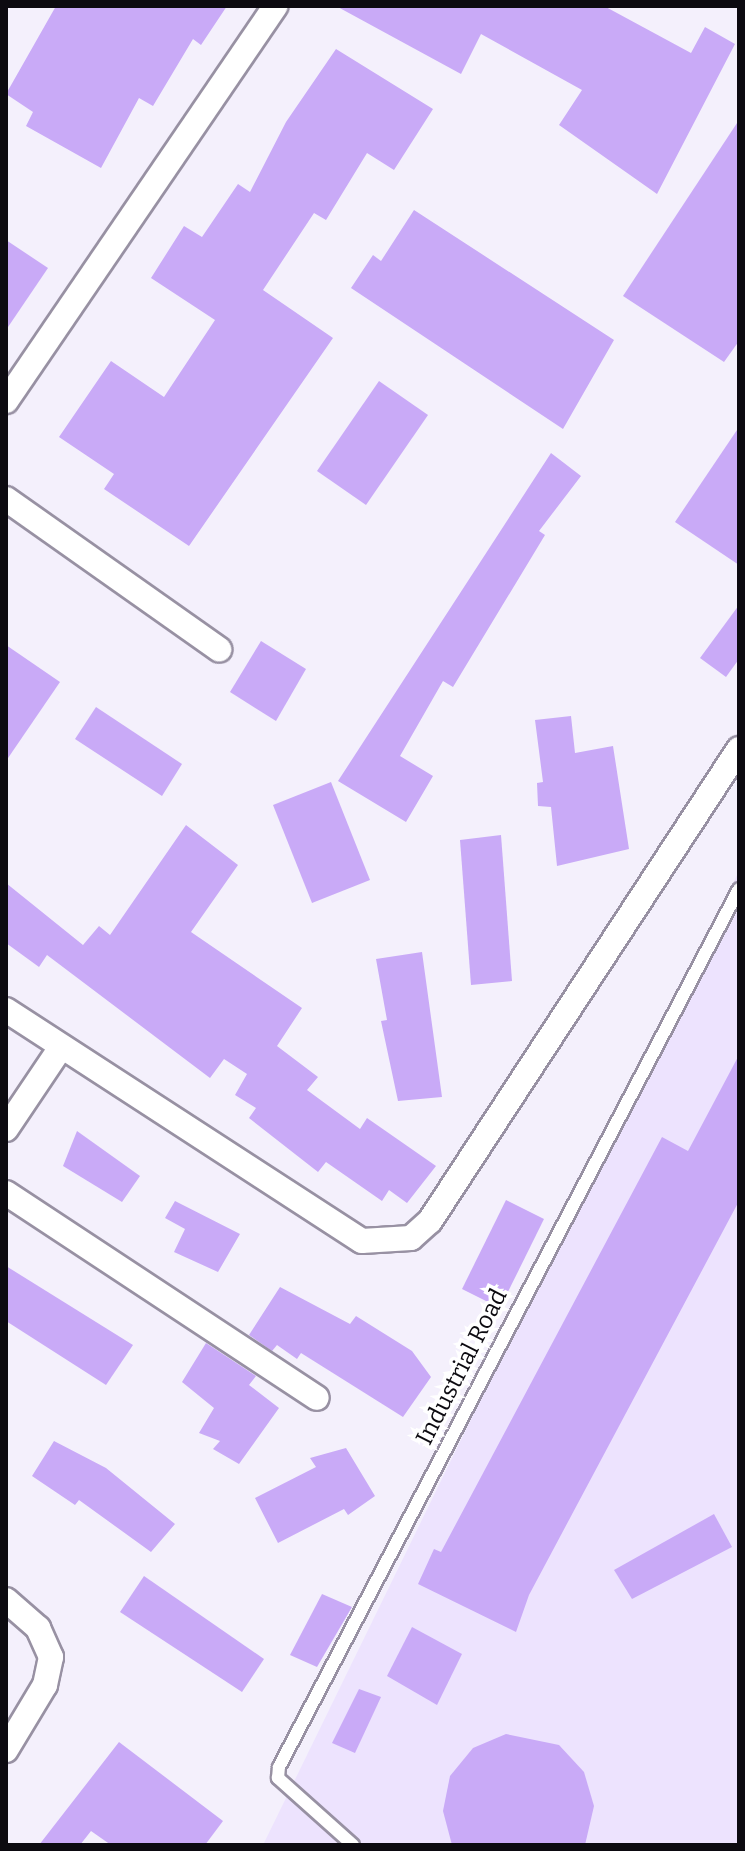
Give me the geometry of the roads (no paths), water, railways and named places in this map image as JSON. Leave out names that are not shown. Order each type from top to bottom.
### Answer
[{"type":"street","points":[[6,401],[275,6]]},
{"type":"street","points":[[6,499],[219,649]]},
{"type":"street","points":[[6,1010],[362,1241],[411,1238],[430,1221],[739,749]]},
{"type":"street","points":[[6,1129],[61,1047]]},
{"type":"street","points":[[6,1193],[317,1398]]},
{"type":"street","points":[[6,1600],[38,1628],[51,1657],[45,1685],[6,1750]]},
{"type":"lane","name":"Industrial Road","points":[[353,1845],[278,1778],[279,1767],[739,889]]}]
